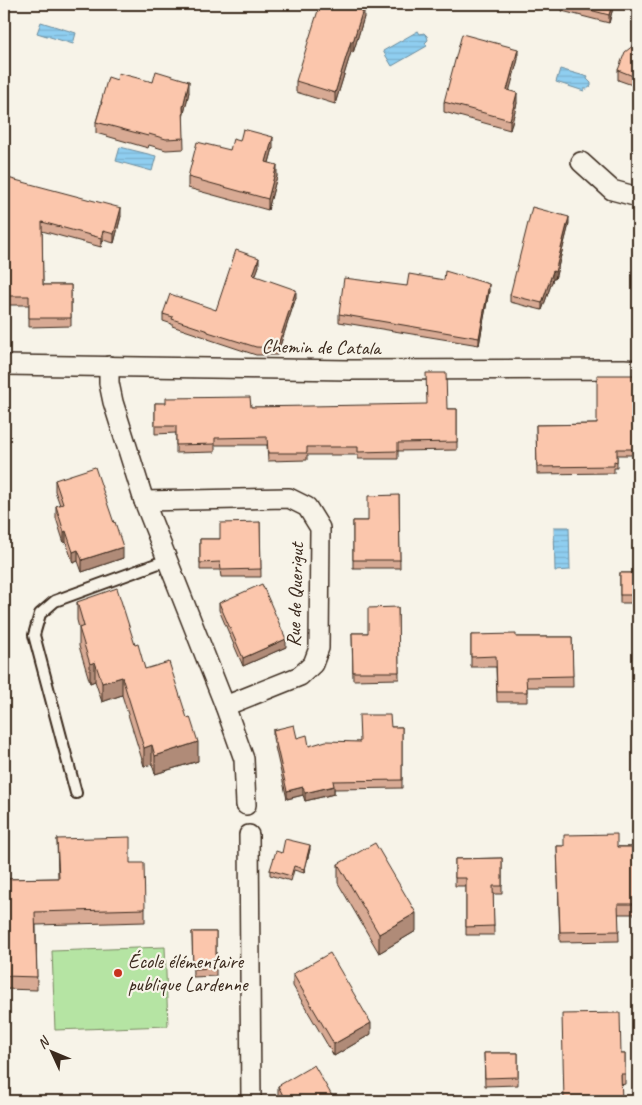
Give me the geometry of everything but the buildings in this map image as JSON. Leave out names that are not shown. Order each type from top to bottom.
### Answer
[{"type":"street","points":[[580,162],[612,190],[638,197]]},
{"type":"street","name":"Chemin de Catala","points":[[4,365],[349,370],[638,370]]},
{"type":"street","points":[[109,366],[109,384],[113,402],[144,501],[226,706],[244,759],[246,805]]},
{"type":"street","name":"Rue de Querigut","points":[[144,501],[289,498],[307,507],[320,528],[319,648],[313,664],[300,676],[226,706]]},
{"type":"street","points":[[249,835],[251,1101]]},
{"type":"lane","points":[[76,793],[34,635],[40,614],[55,601],[167,560]]},
{"type":"green space","points":[[165,947],[168,1026],[55,1030],[52,951]]},
{"type":"water","points":[[41,22],[76,33],[73,44],[37,33]]},
{"type":"water","points":[[418,31],[420,34],[424,33],[427,36],[428,40],[425,43],[427,46],[392,66],[383,51]]},
{"type":"water","points":[[560,69],[588,77],[587,79],[591,86],[584,89],[584,91],[556,82]]},
{"type":"water","points":[[120,147],[156,156],[152,171],[116,161]]},
{"type":"water","points":[[554,527],[569,527],[570,570],[555,571]]},
{"type":"place","name":"École élémentaire publique Lardenne","points":[[118,973]]}]
